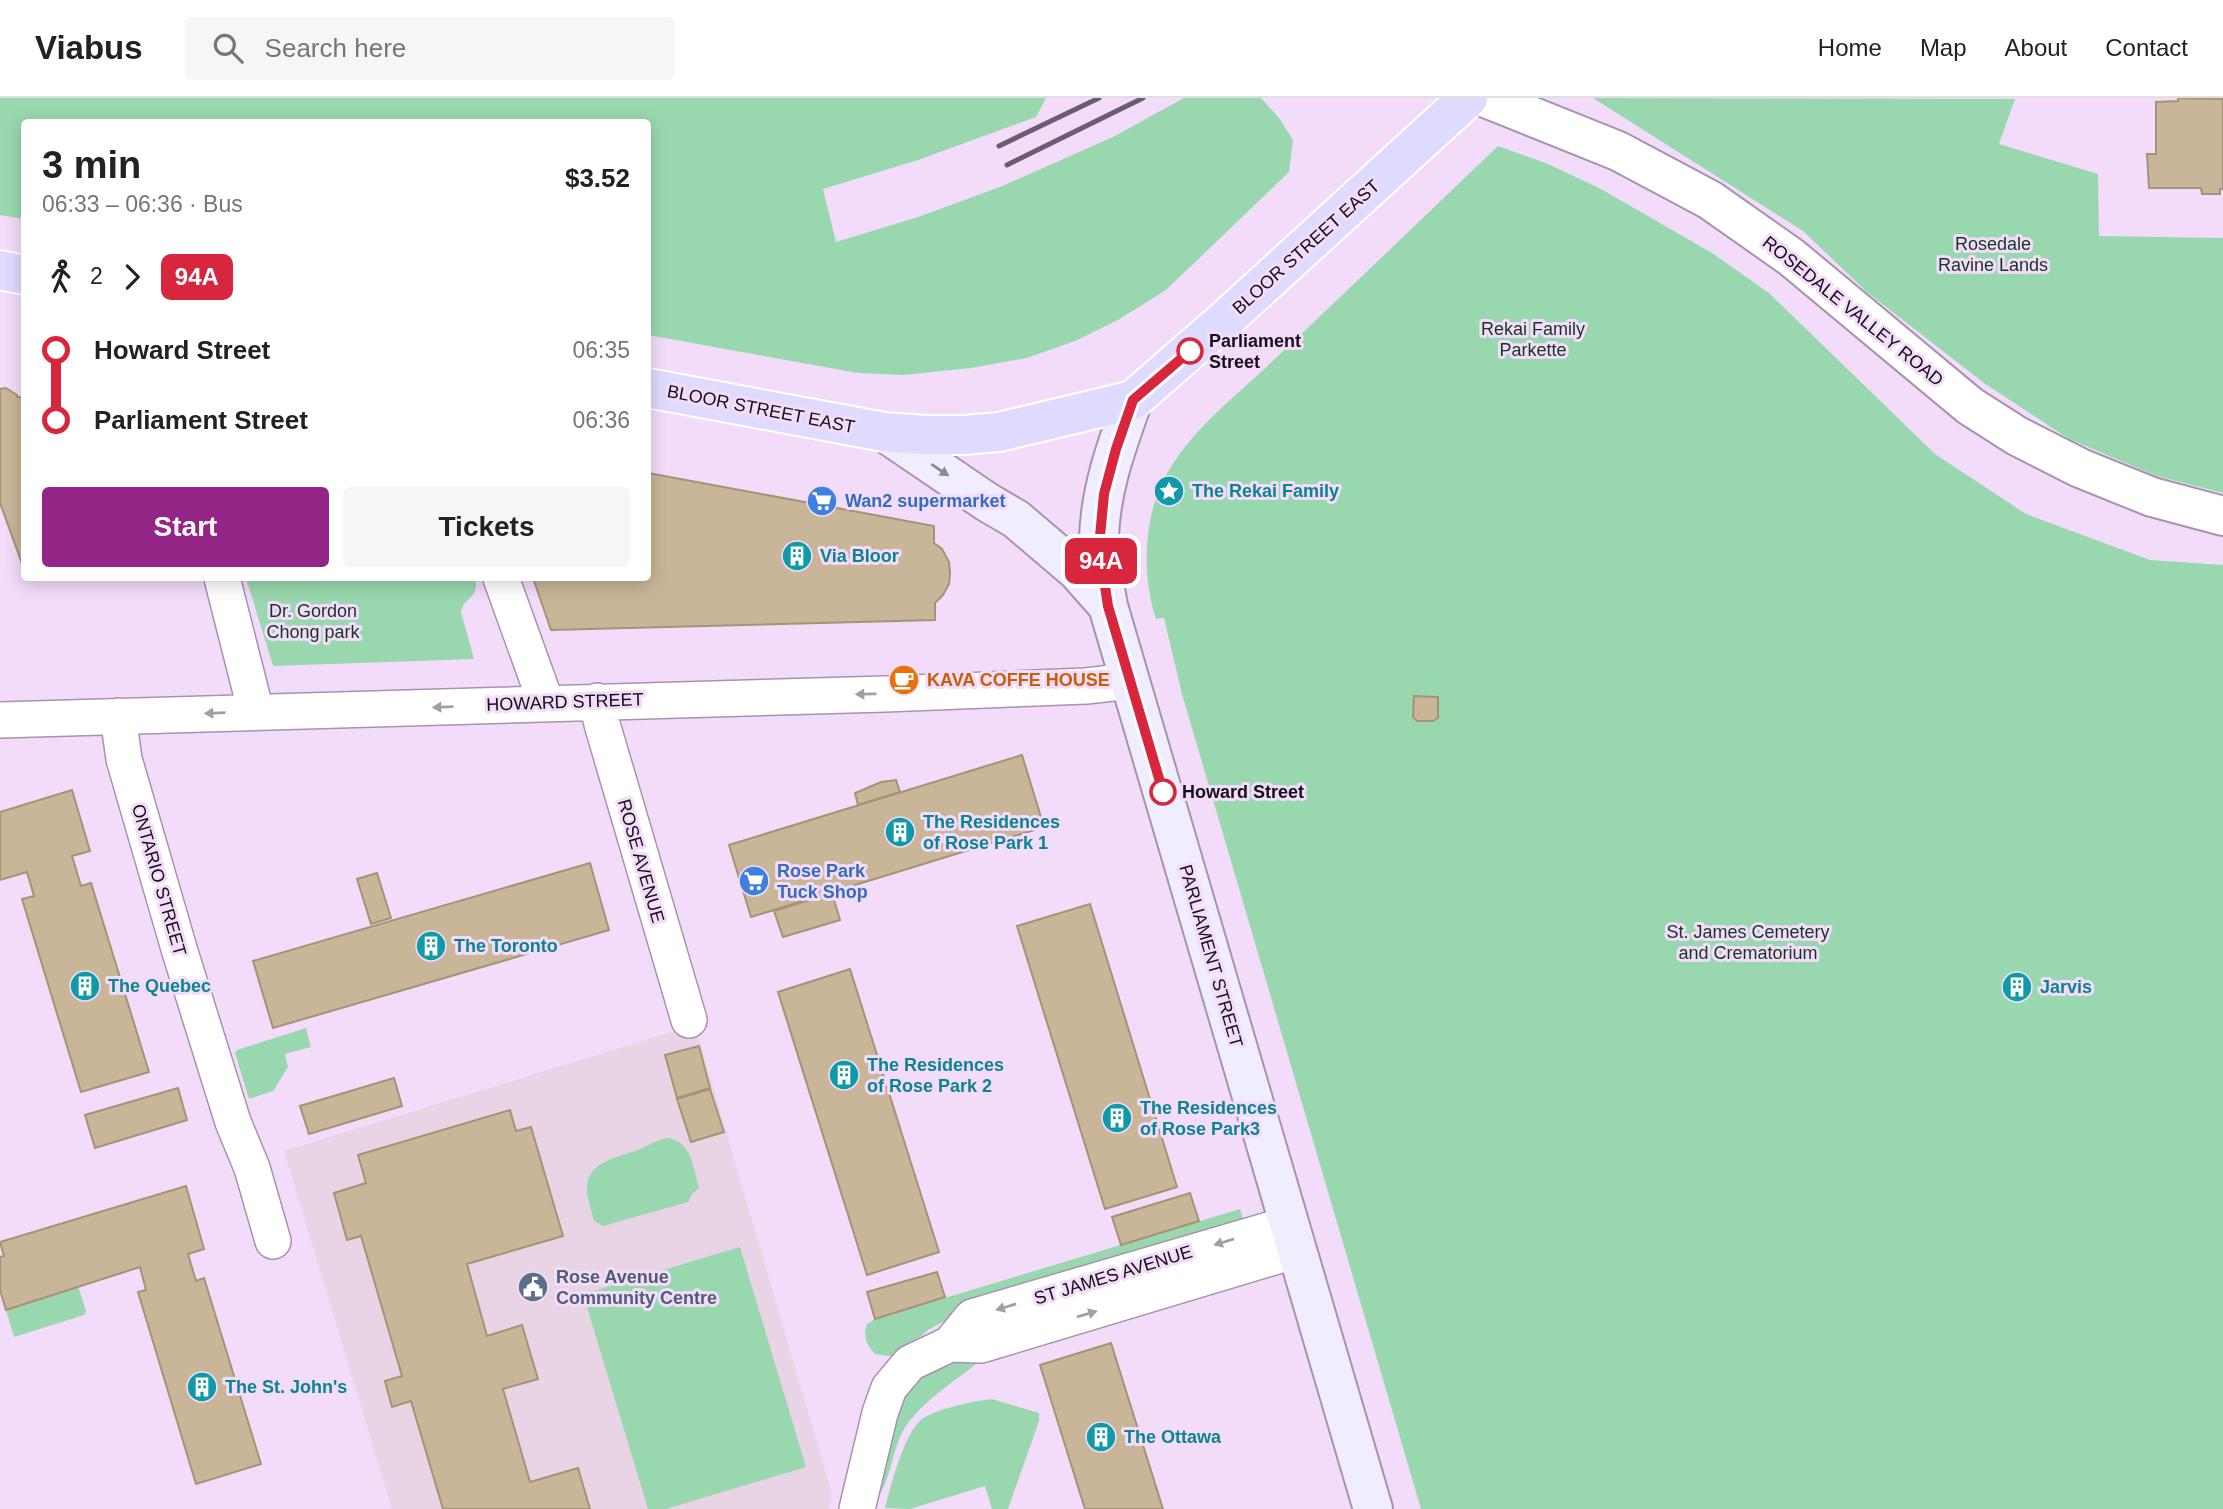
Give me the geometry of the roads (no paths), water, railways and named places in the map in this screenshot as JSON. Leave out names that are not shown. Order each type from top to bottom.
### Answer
[{"type":"main road","name":"BLOOR STREET EAST","points":[[651,388],[884,432],[926,435],[999,432],[1133,400],[1468,98]]},
{"type":"main road","points":[[0,270],[21,274]]},
{"type":"main road","name":"PARLIAMENT STREET","points":[[1133,400],[1104,494],[1099,547],[1108,606],[1373,1509]]},
{"type":"main road","points":[[884,432],[1016,519],[1077,571],[1108,606]]},
{"type":"street","name":"ROSEDALE VALLEY ROAD","points":[[1486,98],[1619,152],[1710,200],[1791,257],[1970,406],[2017,436],[2080,468],[2152,497],[2223,516]]},
{"type":"street","points":[[223,581],[256,712]]},
{"type":"street","points":[[502,581],[546,703]]},
{"type":"street","name":"HOWARD STREET","points":[[0,720],[885,694],[1086,686],[1130,681]]},
{"type":"street","name":"ROSE AVENUE","points":[[597,701],[689,1020]]},
{"type":"street","name":"ONTARIO STREET","points":[[118,716],[124,759],[176,940],[233,1122],[252,1168],[273,1241]]},
{"type":"street","name":"ST JAMES AVENUE","points":[[857,1509],[880,1413],[889,1388],[910,1363],[950,1345],[972,1317],[1293,1237]]},
{"type":"railway","points":[[999,146],[1099,98]]},
{"type":"railway","points":[[1007,165],[1143,98]]},
{"type":"place","name":"Parliament Street","points":[[1190,351]]},
{"type":"place","name":"The Rekai Family","points":[[1169,491]]},
{"type":"place","name":"Wan2 supermarket","points":[[822,501]]},
{"type":"place","name":"Via Bloor","points":[[797,556]]},
{"type":"place","name":"KAVA COFFE HOUSE","points":[[904,680]]},
{"type":"place","name":"Howard Street","points":[[1163,792]]},
{"type":"place","name":"The Residences of Rose Park 1","points":[[900,832]]},
{"type":"place","name":"Rose Park Tuck Shop","points":[[754,881]]},
{"type":"place","name":"The Toronto","points":[[431,946]]},
{"type":"place","name":"The Quebec","points":[[85,986]]},
{"type":"place","name":"Jarvis","points":[[2017,987]]},
{"type":"place","name":"The Residences of Rose Park 2","points":[[844,1075]]},
{"type":"place","name":"The Residences of Rose Park3","points":[[1117,1118]]},
{"type":"place","name":"Rose Avenue Community Centre","points":[[533,1287]]},
{"type":"place","name":"The St. John's","points":[[202,1387]]},
{"type":"place","name":"The Ottawa","points":[[1101,1437]]},
{"type":"park label","name":"Rosedale Ravine Lands","points":[[1993,254]]},
{"type":"park label","name":"Rekai Family Parkette","points":[[1533,339]]},
{"type":"park label","name":"Dr. Gordon Chong park","points":[[313,621]]},
{"type":"park label","name":"St. James Cemetery and Crematorium","points":[[1748,942]]}]
